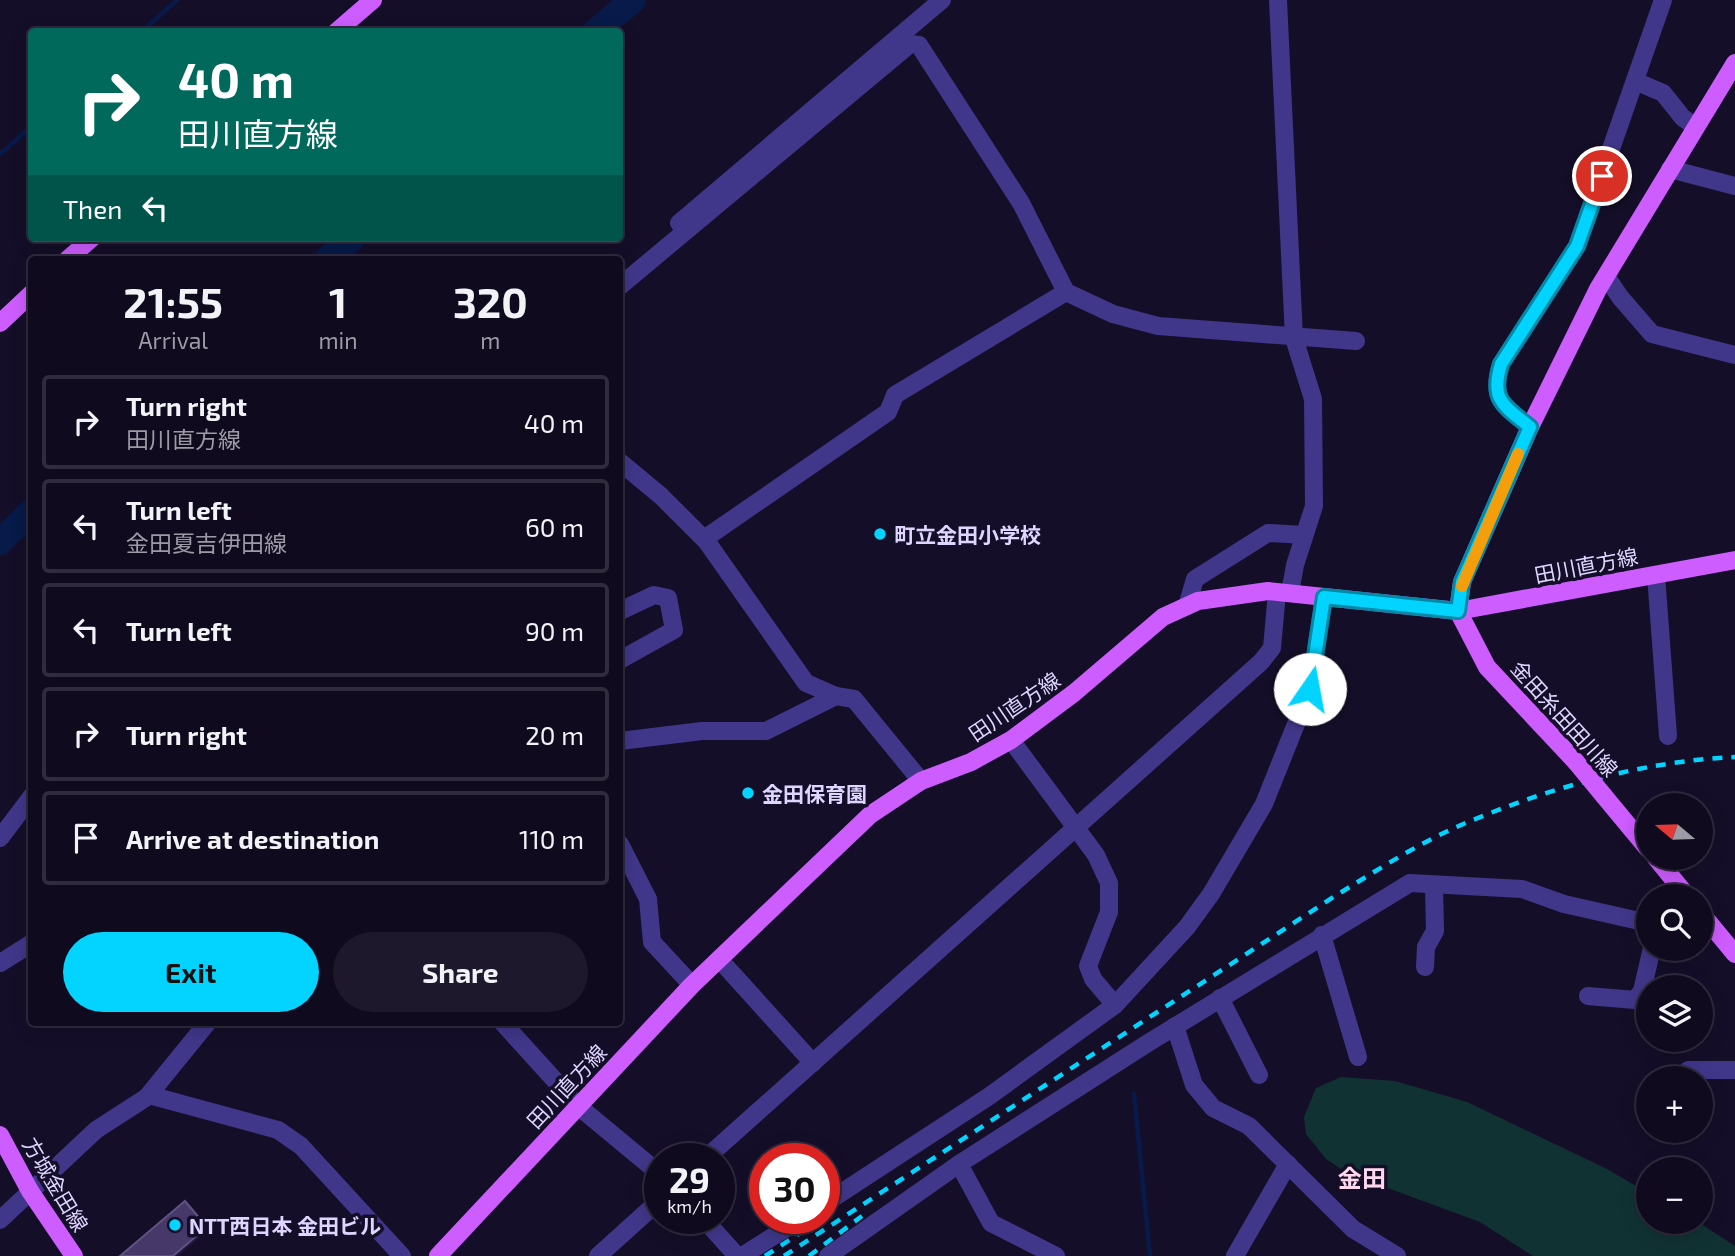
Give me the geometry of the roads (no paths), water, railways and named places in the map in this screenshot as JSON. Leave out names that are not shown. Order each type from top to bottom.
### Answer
[{"type":"main road","points":[[341,28],[373,0]]},
{"type":"main road","points":[[1458,611],[1462,582],[1530,427],[1606,276],[1735,63]]},
{"type":"main road","points":[[71,256],[87,242]]},
{"type":"main road","points":[[0,323],[28,297]]},
{"type":"main road","name":"田川直方線","points":[[438,1256],[692,985],[870,815],[921,781],[971,762],[1012,740],[1074,693],[1163,617],[1198,601],[1284,593],[1458,611],[1735,560]]},
{"type":"main road","name":"金田糸田田川線","points":[[1458,611],[1488,667],[1576,762],[1636,835]]},
{"type":"main road","points":[[1666,870],[1677,884]]},
{"type":"main road","points":[[1713,934],[1735,954]]},
{"type":"main road","name":"方城金田線","points":[[0,1135],[30,1191],[74,1256]]},
{"type":"street","points":[[623,283],[942,0]]},
{"type":"street","points":[[723,1143],[1261,662],[1272,648],[1284,593],[1314,506],[1313,399],[1294,338],[1278,0]]},
{"type":"street","points":[[1530,427],[1499,400],[1495,386],[1501,364],[1577,246],[1663,0]]},
{"type":"street","points":[[623,270],[910,44],[919,44],[1021,202],[1066,292],[1113,314],[1158,326],[1356,341]]},
{"type":"street","points":[[1635,81],[1663,93],[1683,118],[1695,126]]},
{"type":"street","points":[[1670,169],[1735,186]]},
{"type":"street","points":[[1606,276],[1620,298],[1652,334],[1735,355]]},
{"type":"street","points":[[704,539],[888,412],[895,395],[1066,292]]},
{"type":"street","points":[[623,464],[661,496],[704,539],[806,683],[836,696],[854,699],[921,781]]},
{"type":"street","points":[[1187,606],[1195,579],[1268,533],[1304,535]]},
{"type":"street","points":[[1656,575],[1668,736]]},
{"type":"street","points":[[623,610],[654,595],[668,598],[674,631],[623,658]]},
{"type":"street","points":[[840,1194],[988,1097],[1115,1005],[1195,916],[1264,804],[1310,689],[1324,597]]},
{"type":"street","points":[[623,741],[702,731],[766,731],[836,696]]},
{"type":"street","points":[[1012,740],[1074,829],[1096,855],[1108,883],[1109,912],[1088,966],[1093,979],[1115,1005]]},
{"type":"street","points":[[0,838],[28,801]]},
{"type":"street","points":[[623,850],[648,899],[652,942],[692,985]]},
{"type":"street","points":[[828,1256],[959,1164],[1321,935],[1410,883],[1522,889],[1564,904],[1636,920]]},
{"type":"street","points":[[1425,967],[1426,947],[1435,931],[1434,885]]},
{"type":"street","points":[[1321,935],[1358,1057]]},
{"type":"street","points":[[0,963],[28,946]]},
{"type":"street","points":[[719,959],[813,1063]]},
{"type":"street","points":[[1588,996],[1635,1000],[1642,991],[1649,961]]},
{"type":"street","points":[[1220,998],[1259,1075]]},
{"type":"street","points":[[0,1220],[96,1130],[149,1095],[205,1026]]},
{"type":"street","points":[[506,1026],[578,1106],[644,1161]]},
{"type":"street","points":[[1175,1026],[1194,1085],[1213,1108],[1249,1126],[1353,1229],[1397,1256]]},
{"type":"street","points":[[1713,1070],[1735,1070]]},
{"type":"street","points":[[149,1095],[278,1130],[310,1155],[402,1256]]},
{"type":"street","points":[[959,1164],[991,1223],[1056,1256]]},
{"type":"street","points":[[1235,1256],[1288,1164]]},
{"type":"street","points":[[598,1256],[644,1214]]},
{"type":"street","points":[[718,1234],[739,1256],[775,1234]]},
{"type":"waterway","points":[[146,28],[177,0]]},
{"type":"waterway","points":[[600,28],[633,0]]},
{"type":"waterway","points":[[0,154],[28,130]]},
{"type":"waterway","points":[[331,256],[348,242]]},
{"type":"waterway","points":[[0,542],[28,515]]},
{"type":"waterway","points":[[1134,1094],[1150,1256]]},
{"type":"railway","points":[[784,1256],[1335,896],[1429,841],[1493,812],[1595,779],[1665,764],[1735,757]]},
{"type":"railway","points":[[809,1256],[862,1216]]},
{"type":"railway","points":[[765,1256],[799,1234]]},
{"type":"place","name":"町立金田小学校","points":[[880,534]]},
{"type":"place","name":"金田保育園","points":[[748,793]]},
{"type":"place","name":"NTT西日本 金田ビル","points":[[175,1225]]},
{"type":"district","name":"金田","points":[[1362,1177]]}]
